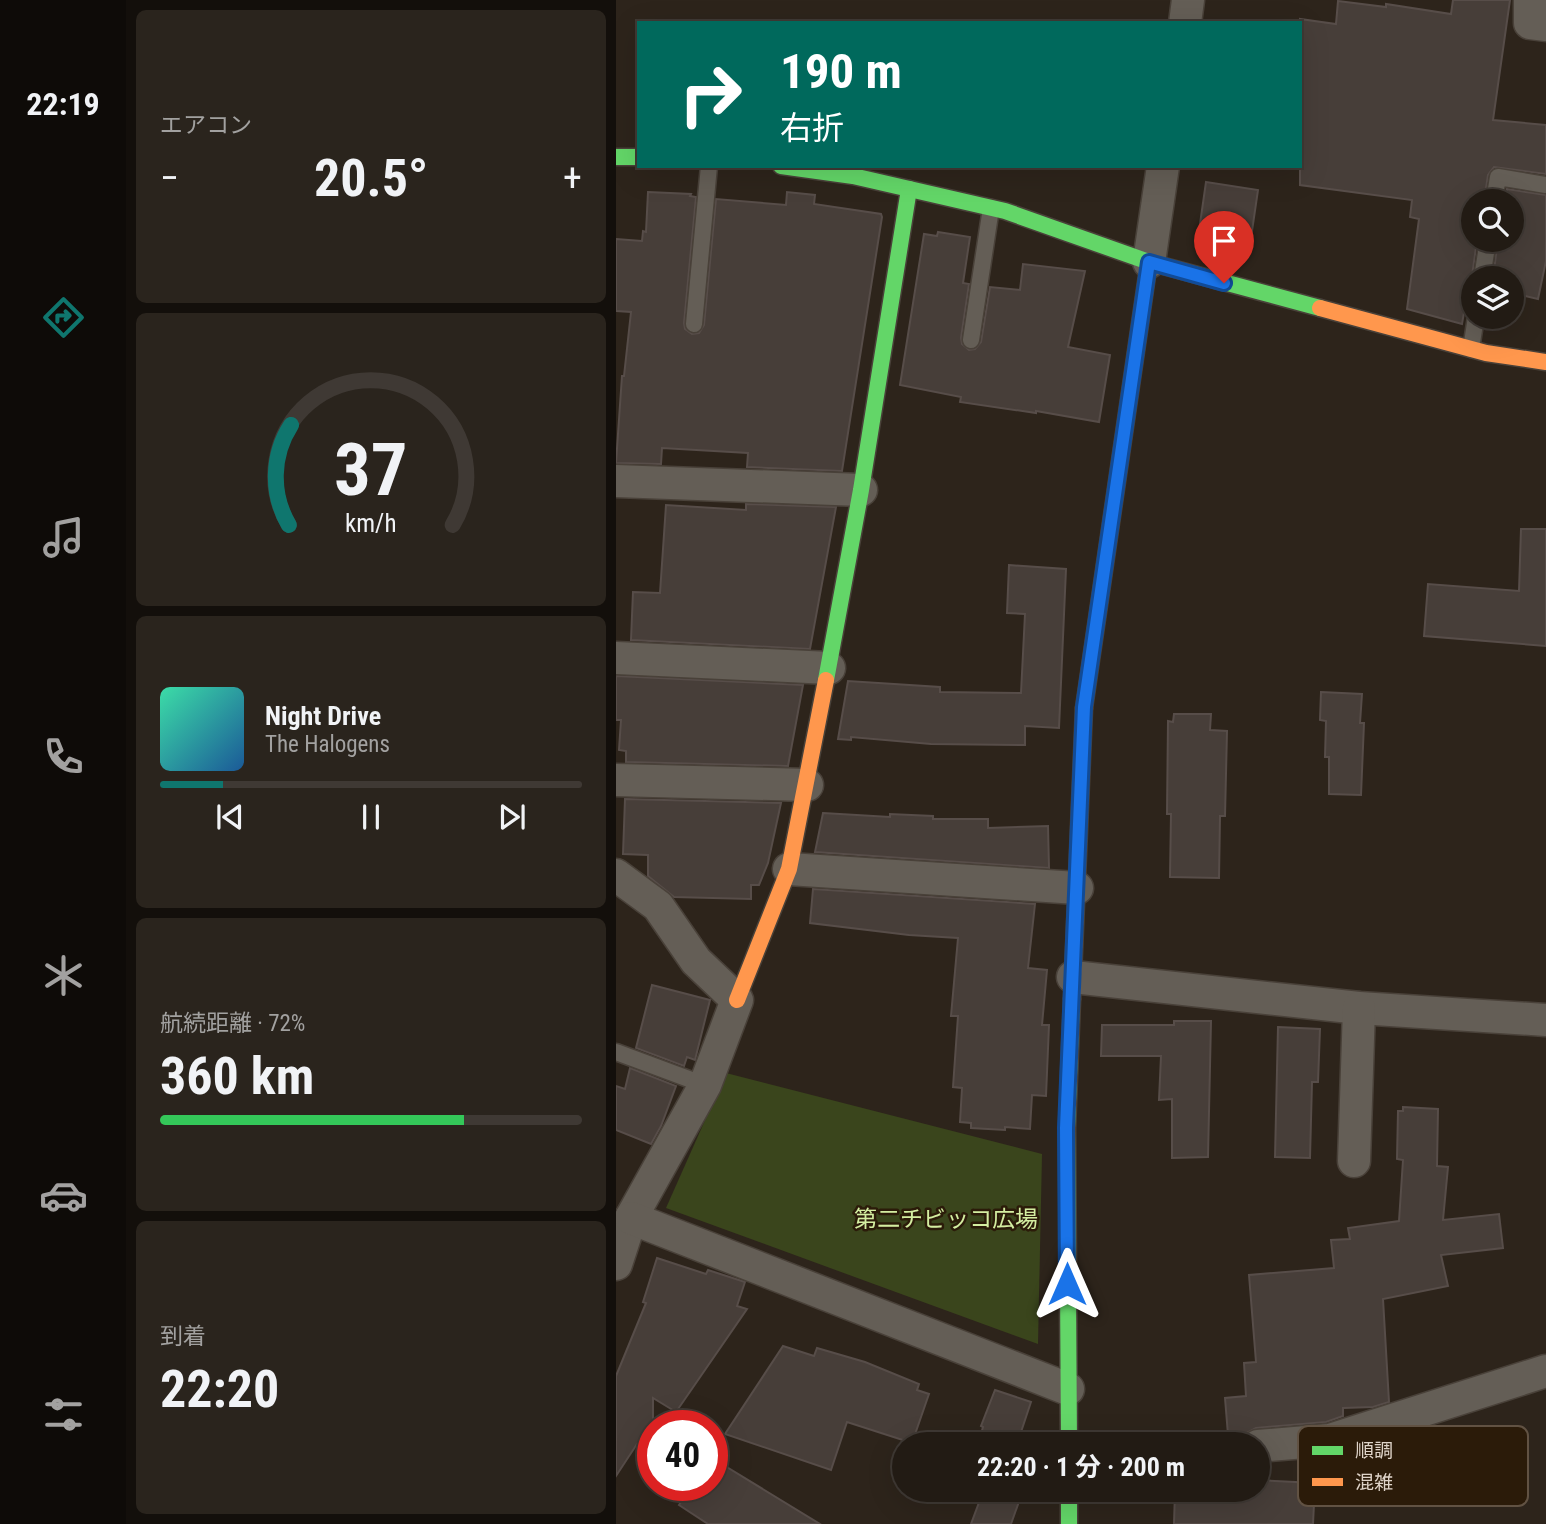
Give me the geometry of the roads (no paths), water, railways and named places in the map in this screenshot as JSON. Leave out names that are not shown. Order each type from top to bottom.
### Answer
[{"type":"street","points":[[1185,21],[1188,0]]},
{"type":"street","points":[[1530,0],[1530,23],[1546,25]]},
{"type":"street","points":[[616,157],[637,157]]},
{"type":"street","points":[[795,168],[853,176],[991,208],[1149,262],[1471,349],[1546,362]]},
{"type":"street","points":[[1069,1432],[1066,1128],[1084,707],[1163,168]]},
{"type":"street","points":[[616,1264],[631,1218],[705,1085],[789,869],[861,490],[909,189]]},
{"type":"street","points":[[616,481],[861,490]]},
{"type":"street","points":[[616,658],[829,668]]},
{"type":"street","points":[[616,780],[807,785]]},
{"type":"street","points":[[789,869],[1077,888]]},
{"type":"street","points":[[616,875],[658,906],[696,961],[737,1000]]},
{"type":"street","points":[[1073,977],[1359,1008],[1546,1020]]},
{"type":"street","points":[[1354,1161],[1359,1008]]},
{"type":"street","points":[[631,1218],[1068,1389]]},
{"type":"street","points":[[1374,1426],[1546,1371]]},
{"type":"street","points":[[1270,1445],[1298,1443]]},
{"type":"street","points":[[1069,1502],[1069,1524]]},
{"type":"lane","points":[[694,324],[709,168]]},
{"type":"lane","points":[[1496,189],[1497,177],[1546,185]]},
{"type":"lane","points":[[971,340],[991,208]]},
{"type":"lane","points":[[1471,349],[1474,329]]},
{"type":"lane","points":[[616,1052],[705,1085]]},
{"type":"park label","name":"第二チビッコ広場","points":[[946,1219]]}]
